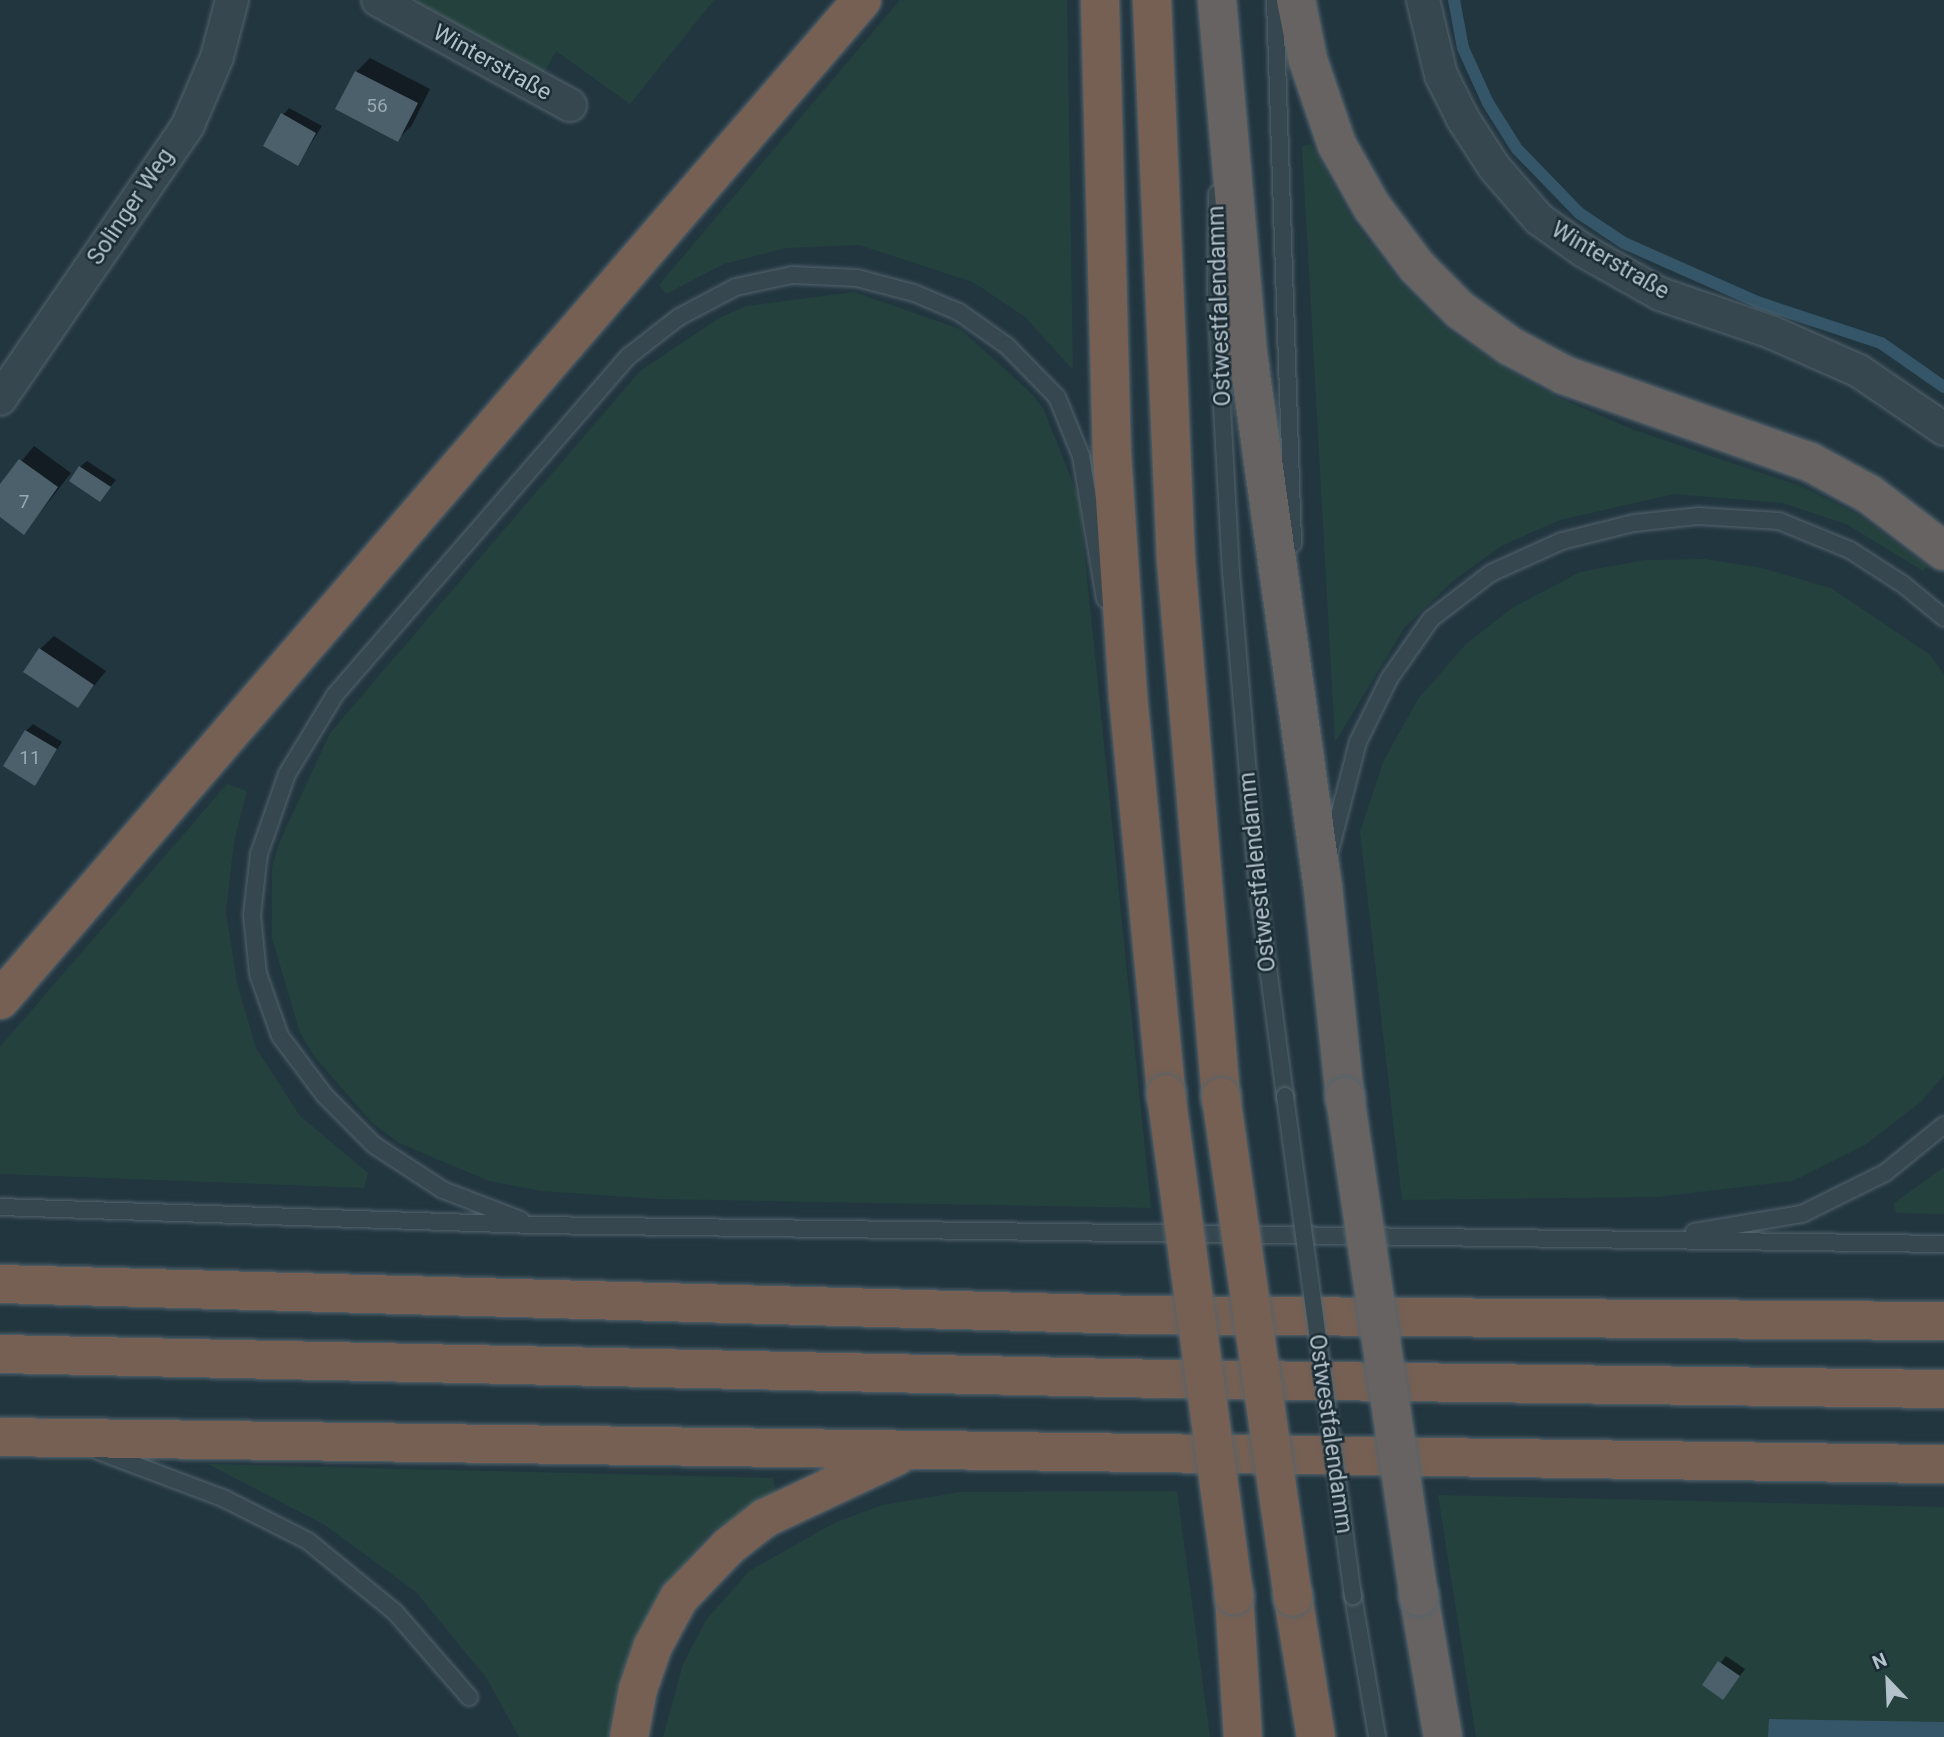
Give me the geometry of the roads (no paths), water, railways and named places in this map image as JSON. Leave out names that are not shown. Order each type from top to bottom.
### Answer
[{"type":"highway","points":[[0,1000],[862,0]]},
{"type":"highway","points":[[1100,0],[1112,454],[1128,696],[1166,1094],[1240,1636],[1243,1737]]},
{"type":"highway","points":[[1152,0],[1176,560],[1221,1097],[1293,1597],[1316,1737]]},
{"type":"highway","points":[[1296,0],[1308,60],[1337,145],[1372,207],[1417,267],[1460,310],[1510,346],[1564,375],[1810,462],[1869,494],[1944,551]]},
{"type":"highway","points":[[1217,8],[1248,354],[1323,888],[1345,1097],[1419,1597],[1443,1737]]},
{"type":"highway","points":[[0,1284],[1139,1315],[1944,1321]]},
{"type":"highway","points":[[0,1354],[1167,1379],[1944,1389]]},
{"type":"highway","points":[[0,1437],[69,1441],[911,1449],[1944,1464]]},
{"type":"highway","points":[[629,1737],[638,1689],[653,1646],[679,1598],[729,1546],[765,1518],[816,1490],[911,1449]]},
{"type":"street","name":"Solinger Weg","points":[[0,399],[188,125],[217,57],[232,0]]},
{"type":"street","name":"Winterstraße","points":[[378,0],[570,105]]},
{"type":"street","name":"Winterstraße","points":[[1423,0],[1441,75],[1463,119],[1494,167],[1539,219],[1584,251],[1660,294],[1771,332],[1859,371],[1944,429]]},
{"type":"lane","points":[[1275,0],[1289,493],[1323,888]]},
{"type":"lane","name":"Ostwestfalendamm","points":[[1217,8],[1216,296],[1231,572],[1258,891],[1353,1596],[1377,1737]]},
{"type":"lane","points":[[533,1225],[443,1190],[374,1145],[325,1097],[280,1036],[258,974],[252,915],[260,854],[287,775],[335,695],[629,356],[679,317],[736,287],[792,275],[857,278],[914,293],[958,312],[1007,346],[1057,397],[1081,456],[1102,590],[1128,696]]},
{"type":"lane","points":[[1323,888],[1358,743],[1388,679],[1431,619],[1491,573],[1562,541],[1634,523],[1698,516],[1779,521],[1850,550],[1904,585],[1944,618]]},
{"type":"lane","points":[[1626,1240],[1731,1228],[1802,1213],[1885,1173],[1944,1125]]},
{"type":"lane","points":[[0,1207],[533,1225],[1944,1244]]},
{"type":"lane","points":[[69,1441],[223,1498],[308,1541],[395,1612],[468,1697]]},
{"type":"lane","points":[[1240,1636],[1258,1737]]},
{"type":"water","points":[[1769,1719],[1944,1722],[1944,1737],[1768,1737]]},
{"type":"waterway","points":[[1454,0],[1463,48],[1488,103],[1517,149],[1579,213],[1624,243],[1757,302],[1881,343],[1944,387]]}]
